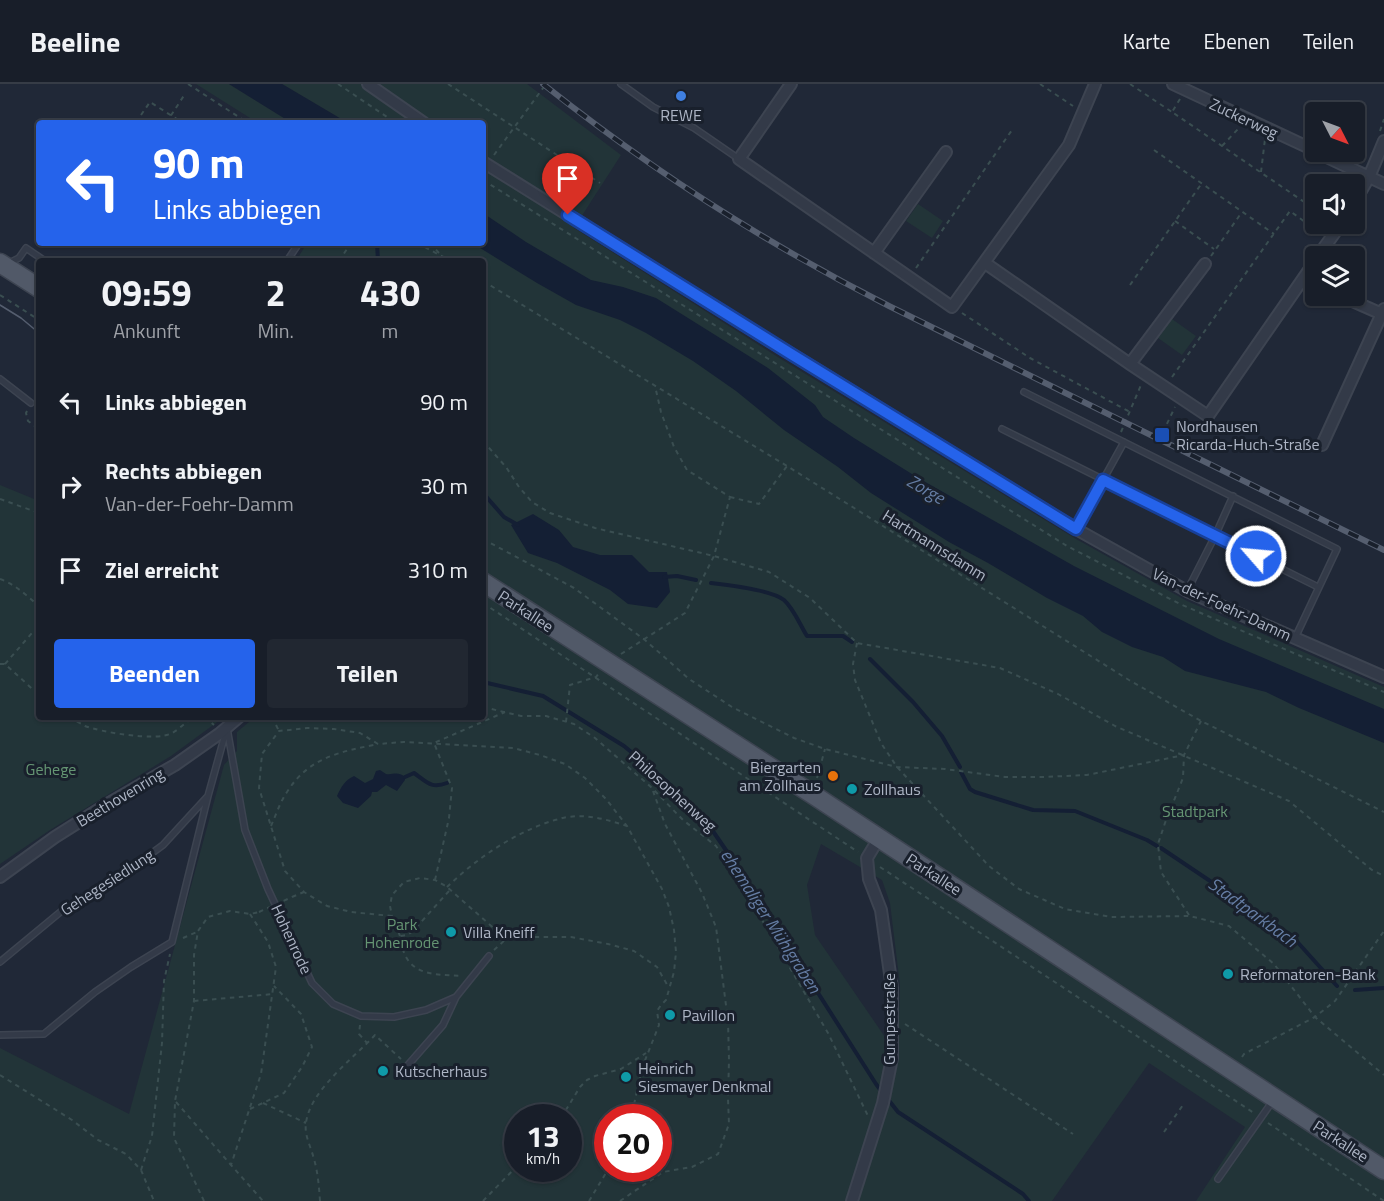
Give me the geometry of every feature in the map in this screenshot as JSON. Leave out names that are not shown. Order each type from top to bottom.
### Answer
[{"type":"main road","points":[[2,264],[36,286]]},
{"type":"main road","name":"Parkallee","points":[[486,584],[601,670],[879,838],[1384,1170]]},
{"type":"street","points":[[368,84],[420,120]]},
{"type":"street","points":[[791,84],[738,159],[952,307],[1069,145],[1095,84]]},
{"type":"street","name":"Zuckerweg","points":[[1173,84],[1305,146]]},
{"type":"street","points":[[1365,184],[1381,141]]},
{"type":"street","points":[[874,253],[946,152]]},
{"type":"street","name":"Zuckerweg","points":[[1338,162],[1384,184]]},
{"type":"street","name":"Van-der-Foehr-Damm","points":[[486,164],[1076,529],[1187,591],[1384,677]]},
{"type":"street","points":[[1325,246],[1334,234]]},
{"type":"street","points":[[985,263],[1208,416],[1305,275]]},
{"type":"street","points":[[1130,364],[1205,264]]},
{"type":"street","points":[[1322,445],[1383,312],[1365,305]]},
{"type":"street","name":"Beethovenring","points":[[0,877],[55,837],[175,765],[235,720]]},
{"type":"street","points":[[867,858],[879,838]]},
{"type":"street","name":"Gumpestraße","points":[[852,1201],[883,1103],[892,1058],[892,988],[881,910],[869,879],[867,858]]},
{"type":"lane","points":[[621,84],[654,107],[694,128],[738,159]]},
{"type":"lane","points":[[2,264],[19,258],[26,248],[41,258]]},
{"type":"lane","points":[[0,379],[31,403]]},
{"type":"lane","points":[[1024,392],[1337,549],[1295,638]]},
{"type":"lane","points":[[1002,429],[1318,587]]},
{"type":"lane","points":[[1076,529],[1121,441]]},
{"type":"lane","points":[[1187,591],[1233,496]]},
{"type":"lane","name":"Gehegesiedlung","points":[[0,962],[64,909],[129,870],[163,845],[208,795],[227,727]]},
{"type":"lane","name":"Hohenrode","points":[[227,727],[245,830],[268,889],[312,983],[333,1004],[361,1016],[394,1017],[426,1010],[456,997],[489,956]]},
{"type":"lane","points":[[0,1035],[44,1034],[104,986],[172,942],[208,795]]},
{"type":"lane","points":[[408,1065],[443,1025],[456,997]]},
{"type":"lane","points":[[1218,1179],[1275,1098]]},
{"type":"path","points":[[188,84],[243,120]]},
{"type":"path","points":[[338,84],[392,120]]},
{"type":"path","points":[[448,84],[600,183]]},
{"type":"path","points":[[486,162],[546,84]]},
{"type":"path","points":[[1040,84],[1083,112]]},
{"type":"path","points":[[1130,84],[1305,202]]},
{"type":"path","points":[[1172,112],[1186,90]]},
{"type":"path","points":[[168,120],[185,94]]},
{"type":"path","points":[[141,115],[150,102],[178,120]]},
{"type":"path","points":[[1222,146],[1247,119]]},
{"type":"path","points":[[1381,141],[1384,119]]},
{"type":"path","points":[[1261,172],[1266,128]]},
{"type":"path","points":[[910,278],[1012,130]]},
{"type":"path","points":[[1154,150],[1274,234]]},
{"type":"path","points":[[1130,285],[1202,183]]},
{"type":"path","points":[[1205,264],[1242,212]]},
{"type":"path","points":[[1164,387],[1290,212],[1330,239]]},
{"type":"path","points":[[1175,221],[1215,250]]},
{"type":"path","points":[[423,246],[446,258]]},
{"type":"path","points":[[432,246],[440,255],[440,258]]},
{"type":"path","name":"Hartmannsdamm","points":[[486,283],[788,466],[1129,680],[1201,721],[1384,812]]},
{"type":"path","points":[[0,295],[36,318]]},
{"type":"path","points":[[952,307],[1030,358],[1130,412]]},
{"type":"path","points":[[1121,441],[1130,412],[1146,375]]},
{"type":"path","points":[[655,386],[661,412],[674,447],[687,470],[730,497],[759,504],[788,466]]},
{"type":"path","points":[[1163,432],[1179,398]]},
{"type":"path","points":[[31,403],[26,413],[28,421],[36,427]]},
{"type":"path","points":[[486,444],[532,502],[550,513],[595,528],[714,556],[769,572],[810,598],[858,643],[999,668],[1058,694],[1115,726],[1289,801],[1372,870],[1384,876]]},
{"type":"path","points":[[566,722],[570,685],[601,670],[685,613],[714,556],[730,497]]},
{"type":"path","points":[[0,499],[36,512]]},
{"type":"path","points":[[486,541],[574,588],[645,640],[689,679],[732,707],[794,738],[825,749],[897,767],[945,769],[1005,777],[1088,775],[1184,755]]},
{"type":"path","points":[[0,579],[7,581],[36,604]]},
{"type":"path","points":[[486,605],[601,670],[867,858],[1384,1201]]},
{"type":"path","points":[[5,664],[36,630]]},
{"type":"path","points":[[858,643],[853,664],[855,680],[881,743],[897,767],[989,866],[1019,889],[1065,909],[1111,917],[1190,916],[1229,926],[1274,964],[1315,1017],[1384,1075]]},
{"type":"path","points":[[0,664],[5,664],[36,692]]},
{"type":"path","name":"Philosophenweg","points":[[486,708],[521,716],[546,716],[574,724],[596,738],[652,788],[683,820],[716,846],[734,872],[828,1033],[866,1114],[875,1126]]},
{"type":"path","points":[[434,743],[506,712]]},
{"type":"path","points":[[75,720],[87,726],[121,734],[150,737],[171,734],[188,720]]},
{"type":"path","points":[[208,720],[212,723]]},
{"type":"path","points":[[274,720],[279,731]]},
{"type":"path","points":[[1190,916],[1161,872],[1158,844],[1183,778],[1184,755],[1201,721]]},
{"type":"path","points":[[378,744],[360,734],[334,729],[307,728],[279,731],[262,753],[259,788],[285,871],[304,892],[327,906],[351,912],[392,916]]},
{"type":"path","points":[[271,826],[286,793],[301,773],[321,759],[347,750],[378,744],[404,742],[513,748],[565,764],[585,778],[606,799],[627,826],[662,889],[674,930],[676,952],[674,972],[666,1000],[657,1011],[659,1025],[642,1068],[634,1104]]},
{"type":"path","points":[[434,743],[452,788],[449,819],[435,880]]},
{"type":"path","points":[[817,778],[825,749]]},
{"type":"path","points":[[620,1201],[663,1172],[692,1167],[718,1154],[729,1124],[728,1021],[716,927],[702,893],[665,824],[652,788]]},
{"type":"path","points":[[447,887],[489,852],[536,826],[568,817],[600,818],[627,826]]},
{"type":"path","points":[[471,977],[429,973],[416,968],[407,961],[392,916],[390,906],[392,895],[404,882],[420,878],[435,880],[447,887],[506,939]]},
{"type":"path","points":[[400,936],[413,932],[449,891]]},
{"type":"path","points":[[204,1201],[174,1138],[175,1101],[194,1000],[194,955],[198,931],[208,916],[230,911],[250,915],[304,892]]},
{"type":"path","points":[[231,1165],[261,1074],[276,967],[268,942],[250,915]]},
{"type":"path","points":[[141,1170],[152,1136],[162,1043],[164,981],[172,942],[198,931]]},
{"type":"path","points":[[1232,1070],[1244,1054],[1315,1017],[1335,1001],[1384,931]]},
{"type":"path","points":[[400,936],[416,944]]},
{"type":"path","points":[[489,956],[506,939],[571,937],[634,951],[657,967],[669,988]]},
{"type":"path","points":[[250,1109],[284,1093],[302,1067],[312,1047],[301,1014],[274,986]]},
{"type":"path","points":[[194,1000],[273,994]]},
{"type":"path","points":[[892,1016],[1073,1134]]},
{"type":"path","points":[[359,1034],[367,1043]]},
{"type":"path","points":[[320,1201],[318,1179],[308,1141],[306,1123],[314,1100],[327,1082],[375,1035],[408,1065]]},
{"type":"path","points":[[570,1104],[587,1080],[621,1069],[648,1051]]},
{"type":"path","points":[[0,1075],[72,1120],[98,1140],[126,1154],[141,1170],[154,1201]]},
{"type":"path","points":[[175,1101],[263,1201]]},
{"type":"path","points":[[263,1103],[306,1123]]},
{"type":"path","points":[[1164,1131],[1183,1106]]},
{"type":"path","points":[[483,1201],[504,1179]]},
{"type":"path","points":[[589,1201],[601,1182]]},
{"type":"green space","points":[[196,84],[229,84],[287,120],[253,120]]},
{"type":"green space","points":[[282,84],[527,84],[621,155],[574,228],[781,359],[1076,539],[1187,601],[1384,687],[1384,1201],[1196,1201],[1245,1127],[1149,1063],[1052,1201],[0,1201],[0,1048],[129,1114],[224,765],[237,751],[237,732],[251,720],[486,720],[486,258],[298,258],[305,246],[486,246],[486,120],[343,120]],"holes":[[[821,844],[882,880],[890,903],[900,985],[898,1056],[815,935],[807,885]]]},
{"type":"green space","points":[[918,204],[943,221],[932,238],[906,221]]},
{"type":"green space","points":[[1172,319],[1196,336],[1182,355],[1158,338]]},
{"type":"green space","name":"Gehege","points":[[0,485],[36,500],[36,720],[220,720],[171,756],[50,830],[0,864]]},
{"type":"water","points":[[229,84],[282,84],[343,120],[287,120]]},
{"type":"water","name":"Zorge","points":[[486,215],[526,242],[591,280],[656,298],[768,368],[815,405],[823,417],[854,438],[920,479],[1074,566],[1219,639],[1384,709],[1384,743],[1266,692],[1185,671],[1163,657],[1132,647],[1102,632],[1083,616],[949,542],[871,493],[693,361],[620,320],[576,305],[477,246],[486,246]]},
{"type":"water","points":[[533,514],[559,530],[573,547],[600,555],[632,555],[649,572],[667,572],[670,592],[657,608],[628,604],[610,590],[557,563],[528,553],[511,525]]},
{"type":"water","points":[[380,770],[386,774],[398,774],[405,777],[397,791],[386,785],[377,792],[372,792],[371,796],[358,808],[343,803],[337,796],[344,784],[354,776],[365,783],[373,779],[376,771]]},
{"type":"waterway","name":"Stadtparkbach","points":[[377,246],[378,258]]},
{"type":"waterway","name":"Stadtparkbach","points":[[486,496],[504,517],[518,525]]},
{"type":"waterway","name":"Stadtparkbach","points":[[664,577],[677,576],[696,580]]},
{"type":"waterway","name":"Stadtparkbach","points":[[711,583],[778,596],[791,608],[807,636],[843,636],[852,642]]},
{"type":"waterway","name":"Stadtparkbach","points":[[870,659],[913,702],[942,736],[960,767]]},
{"type":"waterway","name":"ehemaliger Mühlgraben","points":[[486,683],[543,696],[624,746],[665,780],[708,824],[882,1092]]},
{"type":"waterway","name":"Stadtparkbach","points":[[961,772],[970,789],[975,792],[1033,810],[1075,811],[1157,846]]},
{"type":"waterway","points":[[405,777],[414,773],[433,785],[447,783]]},
{"type":"waterway","name":"Stadtparkbach","points":[[1161,848],[1292,936],[1337,986]]},
{"type":"waterway","name":"Stadtparkbach","points":[[1355,990],[1384,988]]},
{"type":"waterway","name":"ehemaliger Mühlgraben","points":[[887,1098],[898,1112],[1023,1194],[1029,1201]]},
{"type":"tram line","points":[[0,305],[36,330]]},
{"type":"railway","points":[[543,84],[668,176],[754,231],[844,282],[1384,550]]},
{"type":"place","name":"REWE","points":[[681,96]]},
{"type":"place","name":"Nordhausen Ricarda-Huch-Straße","points":[[1162,435]]},
{"type":"place","name":"Biergarten am Zollhaus","points":[[833,776]]},
{"type":"place","name":"Zollhaus","points":[[852,789]]},
{"type":"place","name":"Villa Kneiff","points":[[451,932]]},
{"type":"place","name":"Reformatoren-Bank","points":[[1228,974]]},
{"type":"place","name":"Pavillon","points":[[670,1015]]},
{"type":"place","name":"Kutscherhaus","points":[[383,1071]]},
{"type":"place","name":"Heinrich Siesmayer Denkmal","points":[[626,1077]]},
{"type":"route","points":[[568,215],[1076,529],[1103,480],[1256,556]]},
{"type":"park label","name":"Stadtpark","points":[[1195,811]]},
{"type":"park label","name":"Park Hohenrode","points":[[402,933]]}]
